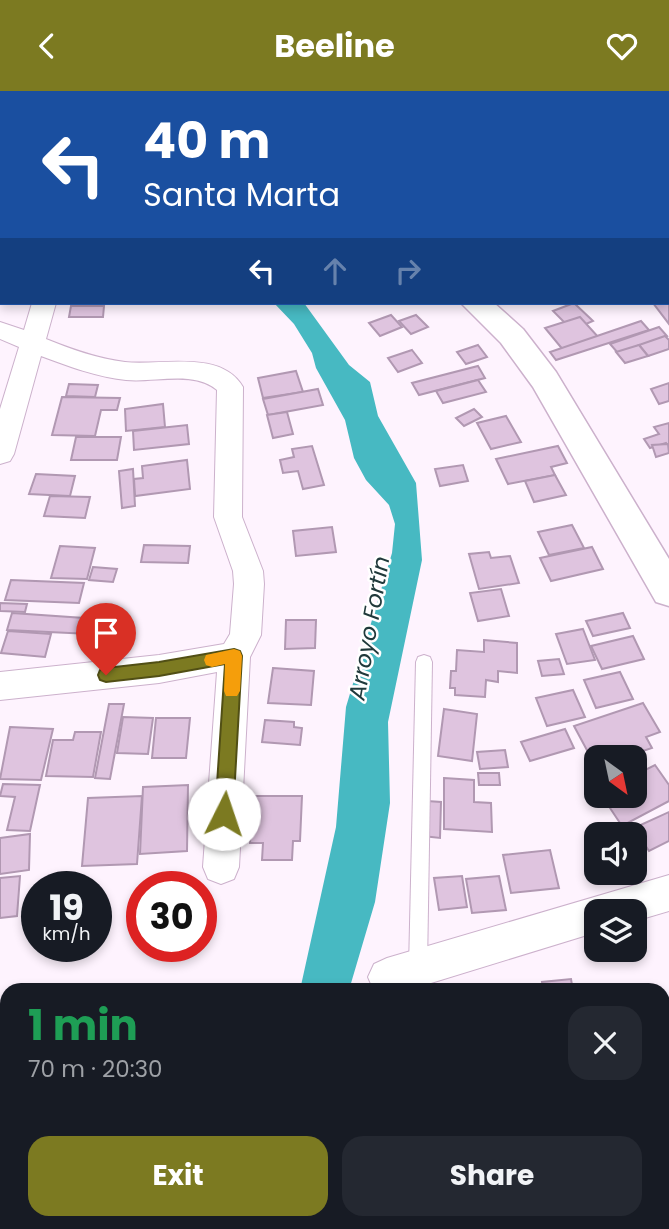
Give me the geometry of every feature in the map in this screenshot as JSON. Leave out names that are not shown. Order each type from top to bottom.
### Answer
[{"type":"main road","points":[[478,305],[512,336],[545,380],[669,591]]},
{"type":"street","points":[[0,454],[43,305]]},
{"type":"street","points":[[0,330],[121,370],[187,372],[223,379],[230,387],[228,517],[248,571],[249,584],[245,635],[234,656],[221,867]]},
{"type":"street","points":[[0,686],[159,669],[234,656]]},
{"type":"street","points":[[647,900],[669,893]]},
{"type":"street","points":[[402,972],[584,918]]},
{"type":"lane","points":[[402,972],[424,662]]},
{"type":"water","points":[[276,305],[305,305],[349,365],[370,382],[378,416],[416,483],[422,560],[388,722],[390,803],[375,902],[351,983],[302,983],[336,827],[346,707],[392,553],[395,524],[389,505],[366,480],[354,458],[345,420],[316,368],[312,353],[294,324]]},
{"type":"building","points":[[576,305],[593,321],[572,330],[553,311]]},
{"type":"building","points":[[655,305],[669,305],[669,324]]},
{"type":"building","points":[[71,306],[104,306],[103,317],[69,317]]},
{"type":"building","points":[[391,315],[402,327],[380,336],[369,323]]},
{"type":"building","points":[[416,315],[428,327],[411,334],[399,321]]},
{"type":"building","points":[[580,317],[600,339],[564,351],[545,328]]},
{"type":"building","points":[[641,321],[649,330],[556,360],[550,352]]},
{"type":"building","points":[[659,327],[667,336],[618,353],[610,344]]},
{"type":"building","points":[[665,336],[669,340],[669,349],[648,356],[639,345]]},
{"type":"building","points":[[478,345],[487,357],[466,364],[457,352]]},
{"type":"building","points":[[639,345],[648,356],[625,363],[616,352]]},
{"type":"building","points":[[412,350],[422,363],[398,372],[388,358]]},
{"type":"building","points":[[478,366],[485,378],[419,395],[412,383]]},
{"type":"building","points":[[296,371],[303,392],[263,398],[258,378]]},
{"type":"building","points":[[478,380],[486,392],[443,403],[436,391]]},
{"type":"building","points":[[669,383],[669,401],[659,404],[651,389]]},
{"type":"building","points":[[69,384],[98,385],[95,397],[66,396]]},
{"type":"building","points":[[318,389],[323,405],[268,415],[263,399]]},
{"type":"building","points":[[62,397],[120,398],[117,410],[101,410],[95,436],[52,435]]},
{"type":"building","points":[[163,404],[165,427],[126,431],[125,409]]},
{"type":"building","points":[[474,409],[482,417],[464,426],[456,418]]},
{"type":"building","points":[[287,412],[293,434],[273,438],[267,415]]},
{"type":"building","points":[[506,416],[521,442],[491,449],[477,423]]},
{"type":"building","points":[[669,423],[669,448],[666,443],[650,448],[644,439],[659,434],[654,427]]},
{"type":"building","points":[[187,425],[189,444],[134,450],[133,431]]},
{"type":"building","points":[[76,437],[121,437],[117,460],[71,460]]},
{"type":"building","points":[[668,444],[669,453],[656,457],[652,445]]},
{"type":"building","points":[[312,446],[324,485],[303,489],[298,471],[283,473],[280,460],[294,457],[292,449]]},
{"type":"building","points":[[558,446],[567,463],[551,467],[555,475],[508,484],[496,459]]},
{"type":"building","points":[[187,460],[190,489],[135,496],[134,479],[143,478],[142,466]]},
{"type":"building","points":[[463,465],[468,481],[440,486],[435,469]]},
{"type":"building","points":[[133,469],[135,506],[122,508],[119,471]]},
{"type":"building","points":[[36,474],[75,476],[70,496],[29,494]]},
{"type":"building","points":[[555,475],[566,495],[534,502],[525,481]]},
{"type":"building","points":[[50,496],[90,497],[85,518],[44,516]]},
{"type":"building","points":[[572,525],[584,548],[549,555],[538,532]]},
{"type":"building","points":[[332,527],[336,552],[296,556],[293,531]]},
{"type":"building","points":[[144,545],[190,546],[188,563],[141,562]]},
{"type":"building","points":[[60,546],[95,548],[87,579],[51,578]]},
{"type":"building","points":[[592,547],[603,569],[551,581],[540,558]]},
{"type":"building","points":[[489,552],[491,558],[510,556],[519,583],[479,589],[469,554]]},
{"type":"building","points":[[93,567],[117,569],[113,582],[89,580]]},
{"type":"building","points":[[11,580],[84,583],[79,603],[5,600]]},
{"type":"building","points":[[501,589],[509,616],[478,621],[470,593]]},
{"type":"building","points":[[0,603],[27,604],[25,612],[0,611]]},
{"type":"building","points":[[12,613],[113,620],[111,635],[7,630]]},
{"type":"building","points":[[623,613],[630,628],[593,636],[586,621]]},
{"type":"building","points":[[286,620],[316,620],[315,648],[285,649]]},
{"type":"building","points":[[583,629],[595,660],[567,664],[556,634]]},
{"type":"building","points":[[8,631],[51,634],[45,657],[1,653]]},
{"type":"building","points":[[633,636],[644,659],[602,669],[591,646]]},
{"type":"building","points":[[484,640],[517,643],[517,673],[498,671],[498,682],[486,680],[485,697],[455,695],[455,688],[450,688],[451,671],[456,671],[457,650],[484,652]]},
{"type":"building","points":[[559,659],[564,674],[542,676],[538,661]]},
{"type":"building","points":[[273,668],[314,671],[311,705],[268,703]]},
{"type":"building","points":[[620,672],[633,699],[596,708],[584,680]]},
{"type":"building","points":[[573,690],[585,717],[547,726],[536,698]]},
{"type":"building","points":[[643,703],[660,732],[646,737],[652,748],[648,749],[648,745],[584,745],[574,726]]},
{"type":"building","points":[[109,704],[124,704],[110,779],[95,778]]},
{"type":"building","points":[[444,709],[477,714],[472,761],[438,756]]},
{"type":"building","points":[[123,717],[153,718],[148,754],[117,753]]},
{"type":"building","points":[[156,718],[190,718],[186,758],[152,758]]},
{"type":"building","points":[[265,720],[294,722],[294,727],[302,728],[300,745],[262,742]]},
{"type":"building","points":[[10,727],[53,729],[41,780],[0,779]]},
{"type":"building","points":[[565,729],[574,748],[530,761],[521,742]]},
{"type":"building","points":[[75,732],[101,732],[93,777],[46,776],[53,740],[73,740]]},
{"type":"building","points":[[505,750],[508,767],[480,769],[477,752]]},
{"type":"building","points":[[655,765],[669,785],[669,801],[630,822],[619,822],[611,809],[648,809],[648,768]]},
{"type":"building","points":[[478,773],[499,773],[500,785],[479,785]]},
{"type":"building","points":[[444,778],[474,780],[474,802],[491,803],[492,832],[444,829]]},
{"type":"building","points":[[3,784],[40,785],[30,831],[7,830],[15,797],[0,796]]},
{"type":"building","points":[[188,785],[187,851],[140,854],[143,787]]},
{"type":"building","points":[[142,796],[137,864],[82,866],[88,798]]},
{"type":"building","points":[[252,796],[302,796],[300,841],[293,841],[292,860],[262,860],[263,843],[250,843]]},
{"type":"building","points":[[427,801],[441,802],[440,838],[423,836]]},
{"type":"building","points":[[669,812],[669,841],[649,851],[647,822]]},
{"type":"building","points":[[30,834],[29,870],[0,874],[0,838]]},
{"type":"building","points":[[550,850],[559,888],[511,893],[503,855]]},
{"type":"building","points":[[20,876],[17,916],[0,918],[0,878]]},
{"type":"building","points":[[462,876],[467,907],[439,910],[434,878]]},
{"type":"building","points":[[499,876],[506,910],[472,913],[466,879]]},
{"type":"building","points":[[571,979],[572,983],[542,983]]},
{"type":"slow traffic","points":[[212,660],[234,656],[232,691]]},
{"type":"route","points":[[106,675],[234,656],[224,814]]},
{"type":"water label","name":"Arroyo Fortín","points":[[369,628]]}]
